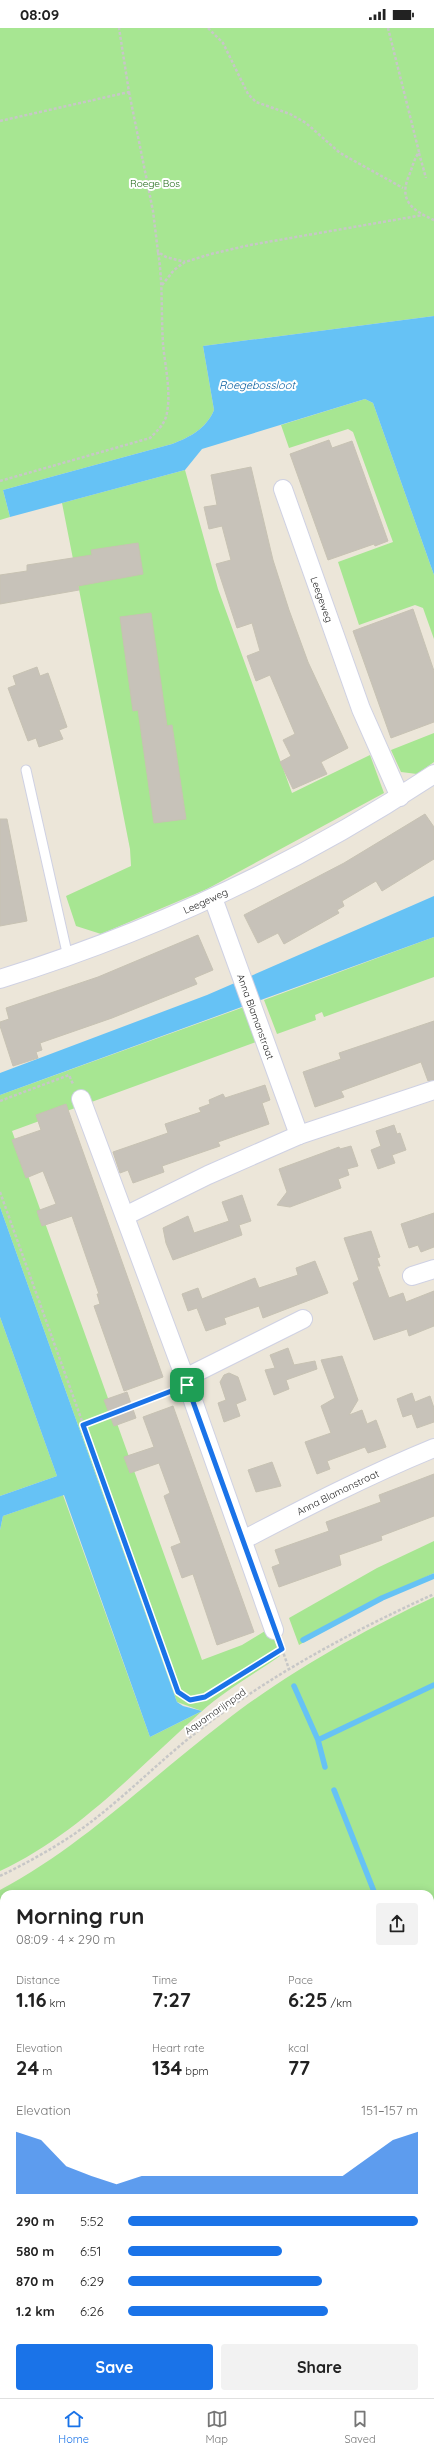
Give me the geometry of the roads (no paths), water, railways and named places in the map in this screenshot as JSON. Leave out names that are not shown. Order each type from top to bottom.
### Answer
[{"type":"street","name":"Leegeweg","points":[[283,489],[361,709],[400,797]]},
{"type":"street","name":"Leegeweg","points":[[0,979],[68,957],[141,930],[213,898],[306,852],[400,797],[434,774]]},
{"type":"street","name":"Anna Blamanstraat","points":[[213,898],[300,1135]]},
{"type":"street","points":[[125,1216],[208,1175],[300,1135],[434,1090]]},
{"type":"street","points":[[81,1099],[186,1382],[274,1630]]},
{"type":"street","points":[[412,1276],[434,1269]]},
{"type":"street","points":[[186,1382],[303,1319]]},
{"type":"street","name":"Anna Blamanstraat","points":[[243,1540],[322,1498],[388,1467],[434,1448]]},
{"type":"lane","points":[[26,770],[68,957]]},
{"type":"water","name":"Roegebossloot","points":[[434,316],[434,575],[373,403],[365,399],[202,449],[185,470],[10,517],[3,490],[172,444],[197,432],[211,417],[214,410],[203,346]]},
{"type":"water","points":[[434,896],[434,937],[0,1095],[0,1073],[207,995]]},
{"type":"water","points":[[0,1207],[177,1702],[183,1706],[202,1711],[150,1737],[64,1495],[3,1516],[0,1530],[0,1496],[57,1476],[0,1317]]},
{"type":"waterway","points":[[303,1640],[382,1598],[434,1576]]},
{"type":"waterway","points":[[318,1740],[434,1685]]},
{"type":"waterway","points":[[294,1686],[318,1740],[325,1767]]},
{"type":"waterway","points":[[334,1790],[373,1890]]},
{"type":"park label","name":"Roege Bos","points":[[155,183]]}]
